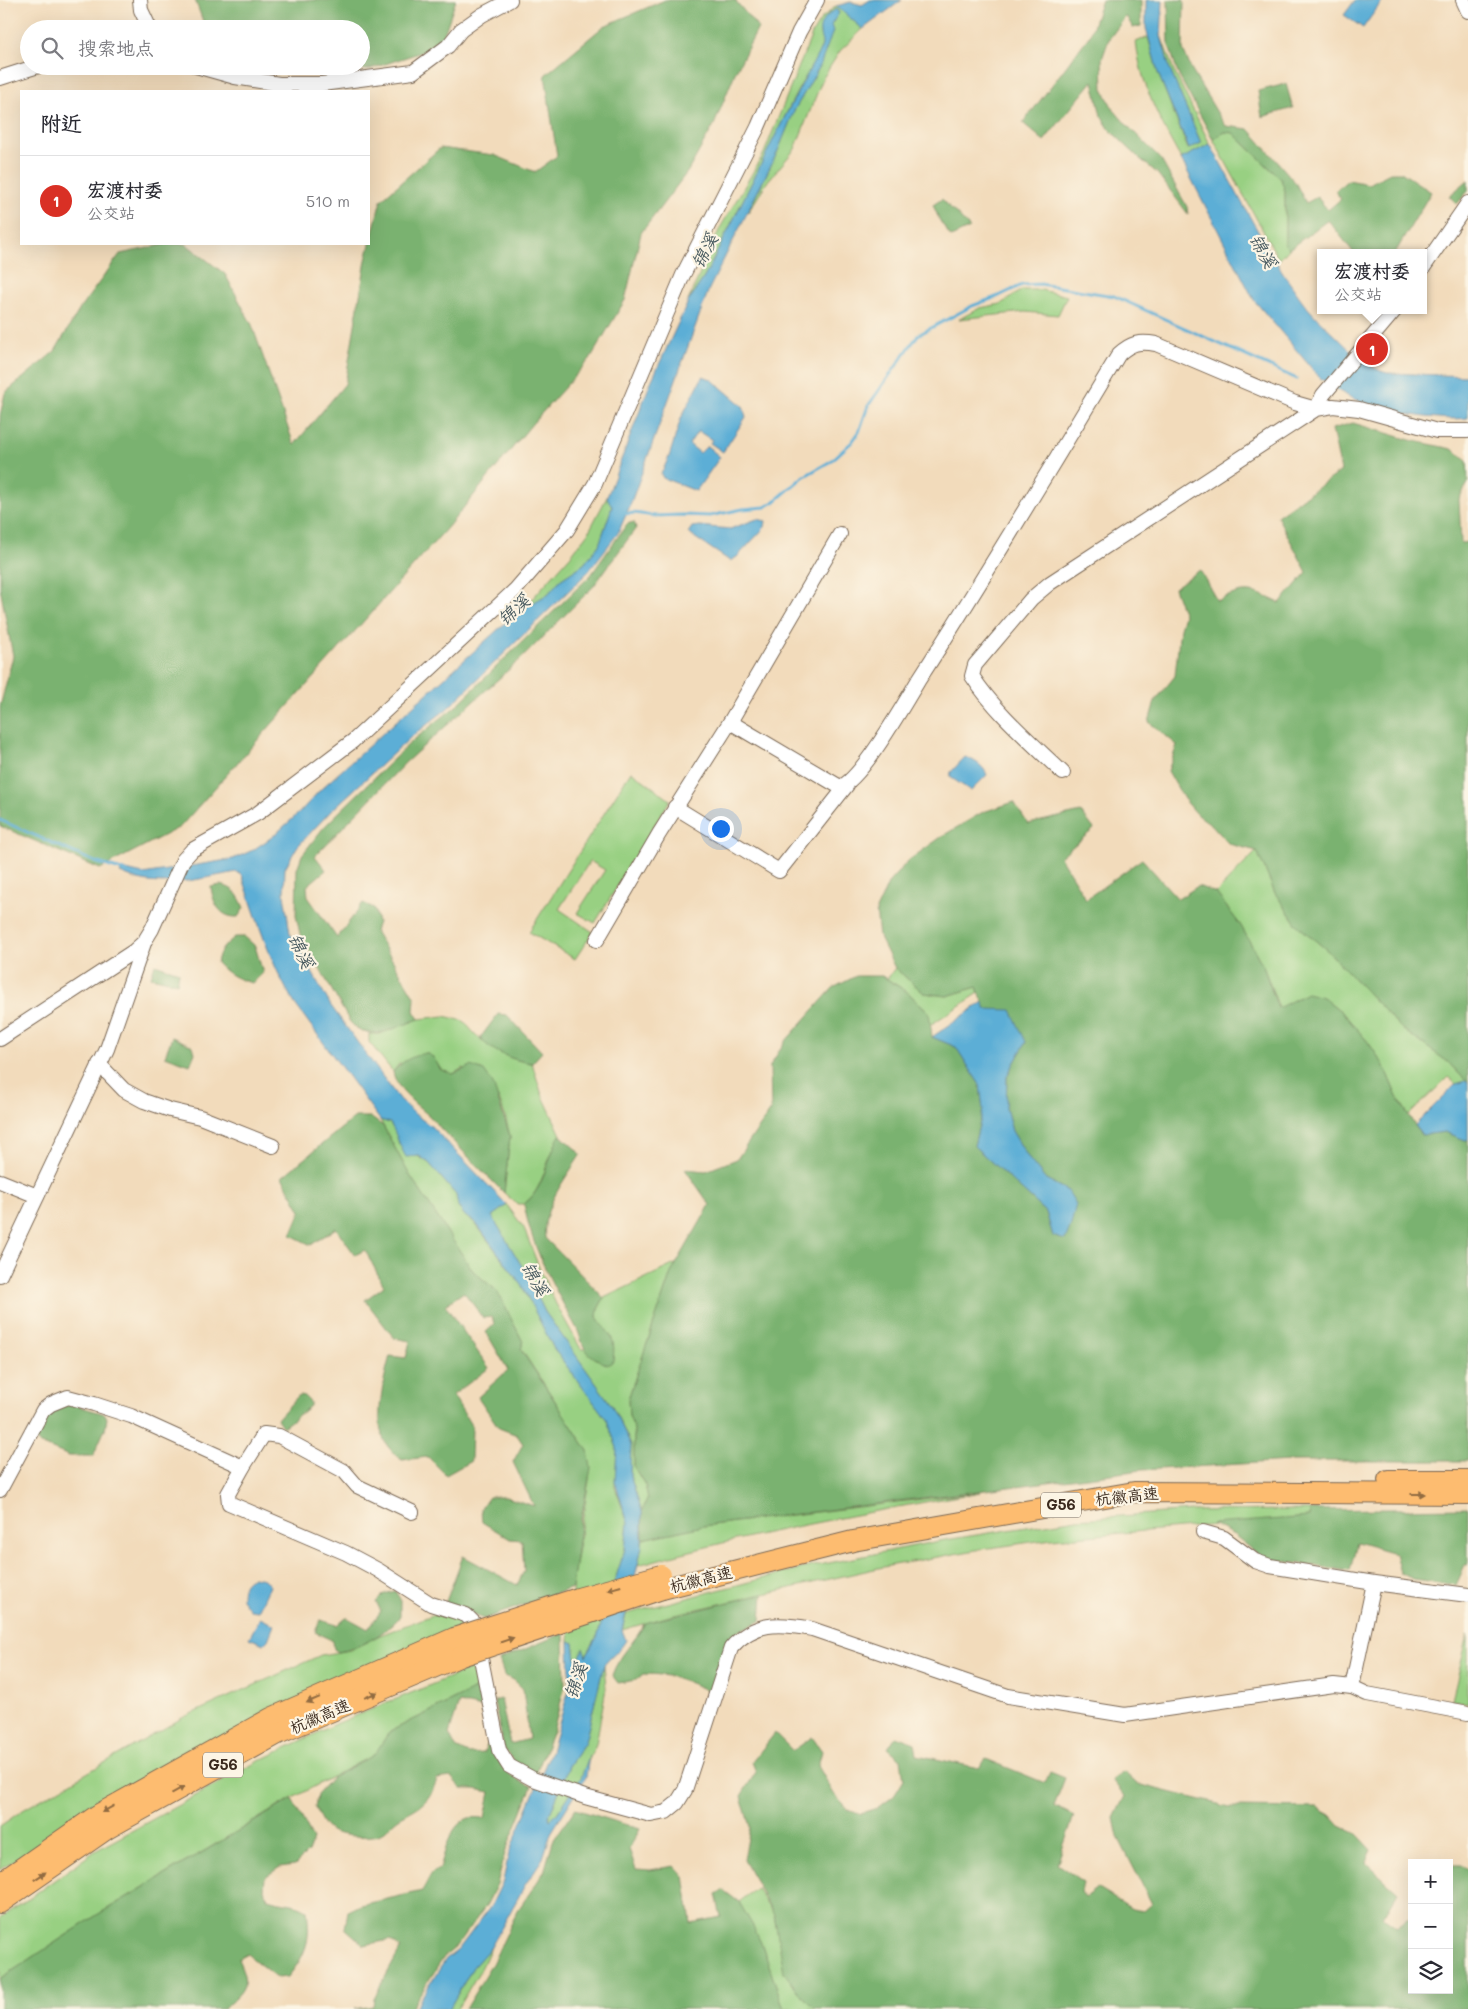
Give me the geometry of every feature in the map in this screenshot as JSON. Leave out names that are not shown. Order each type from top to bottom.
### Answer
[{"type":"highway","name":"杭徽高速","points":[[662,1581],[849,1531],[1135,1482],[1468,1480]]},
{"type":"highway","name":"杭徽高速","points":[[0,1883],[99,1814],[271,1718],[458,1647],[578,1598],[853,1541],[1134,1492],[1468,1494]]},
{"type":"highway","name":"杭徽高速","points":[[0,1903],[107,1829],[278,1734],[458,1647]]},
{"type":"street","points":[[140,0],[141,10],[146,20]]},
{"type":"street","points":[[228,75],[278,84],[322,84],[413,72],[448,46],[461,30],[482,15],[510,0]]},
{"type":"street","points":[[0,1275],[106,1049],[144,942],[184,860],[201,843],[258,813],[353,741],[516,589],[568,530],[595,484],[683,275],[758,127],[799,32],[817,0]]},
{"type":"street","points":[[1463,0],[1468,12]]},
{"type":"street","points":[[0,78],[20,72]]},
{"type":"street","points":[[1427,262],[1468,202]]},
{"type":"street","points":[[1316,409],[1323,395],[1392,314]]},
{"type":"street","points":[[675,808],[779,871],[873,753],[988,572],[1119,354],[1130,345],[1143,342],[1156,344],[1295,403],[1316,409]]},
{"type":"street","points":[[1062,772],[1010,723],[984,694],[972,676],[975,665],[1031,599],[1050,583],[1316,409],[1334,406],[1359,409],[1437,431],[1468,431]]},
{"type":"street","points":[[597,940],[675,808],[730,722],[840,534]]},
{"type":"street","points":[[730,722],[840,787],[847,785]]},
{"type":"street","points":[[0,1039],[134,951],[144,942]]},
{"type":"street","points":[[99,1064],[112,1080],[124,1090],[144,1101],[170,1110],[200,1116],[274,1146]]},
{"type":"street","points":[[0,1181],[37,1196]]},
{"type":"street","points":[[0,1490],[43,1410],[51,1404],[68,1398],[131,1416],[243,1467]]},
{"type":"street","points":[[412,1512],[356,1486],[344,1470],[279,1436],[264,1434],[228,1494],[229,1503],[346,1553],[378,1570],[431,1604],[466,1616],[474,1623],[499,1750],[509,1766],[533,1779],[585,1797],[651,1815],[666,1812],[677,1803],[685,1790],[731,1648],[751,1630],[763,1626],[794,1626],[812,1629],[1008,1696],[1125,1715],[1334,1685],[1352,1687],[1367,1694],[1468,1713]]},
{"type":"street","points":[[1203,1532],[1224,1538],[1254,1561],[1270,1566],[1374,1583],[1468,1594]]},
{"type":"street","points":[[1352,1687],[1374,1583]]},
{"type":"green space","points":[[195,0],[456,0],[440,46],[370,69],[370,20],[203,20]]},
{"type":"green space","points":[[665,0],[735,0],[758,28],[735,73],[714,125],[688,171],[641,233],[625,300],[590,359],[532,424],[447,528],[180,827],[100,869],[0,826],[0,707],[13,656],[0,588],[0,416],[5,393],[55,351],[81,307],[120,254],[162,245],[187,245],[225,274],[252,325],[294,445],[345,384],[366,260],[381,200],[440,148],[494,155],[535,172],[557,156],[545,75],[604,26]]},
{"type":"green space","points":[[1102,0],[1141,0],[1141,26],[1133,28],[1126,16],[1109,39],[1102,59],[1103,89],[1113,109],[1160,158],[1187,207],[1188,214],[1157,173],[1110,130],[1101,116],[1093,81],[1044,141],[1023,123],[1090,35]]},
{"type":"green space","points":[[1168,0],[1184,0],[1183,49],[1192,71],[1226,126],[1249,129],[1295,182],[1306,203],[1317,197],[1328,210],[1341,199],[1335,191],[1348,180],[1369,184],[1392,172],[1401,172],[1431,192],[1397,249],[1351,249],[1328,220],[1289,249],[1285,245],[1285,191],[1281,179],[1233,133],[1225,132],[1213,139],[1179,76],[1169,46]]},
{"type":"green space","points":[[836,6],[863,29],[840,51],[823,78],[795,149],[768,181],[747,214],[777,153],[795,109],[820,66],[831,25],[839,13],[836,9],[827,16],[820,33],[823,41],[820,51],[798,90],[705,276],[688,301],[720,228],[764,153],[812,34],[821,19]]},
{"type":"green space","points":[[1161,36],[1175,73],[1210,144],[1181,159],[1152,103],[1142,73],[1136,42],[1148,37],[1158,73],[1188,149],[1201,143],[1170,70]]},
{"type":"green space","points":[[1286,84],[1293,108],[1262,117],[1258,91]]},
{"type":"green space","points":[[1225,132],[1233,133],[1281,179],[1285,191],[1285,245],[1289,249],[1279,260],[1213,139]]},
{"type":"green space","points":[[1468,180],[1468,191],[1457,204],[1449,196]]},
{"type":"green space","points":[[942,199],[970,228],[951,237],[940,221],[933,205]]},
{"type":"green space","points":[[1022,290],[1041,290],[1067,296],[1058,315],[1025,312],[959,319],[980,308],[1001,304]]},
{"type":"green space","points":[[1353,423],[1410,440],[1452,449],[1467,460],[1468,483],[1459,499],[1461,543],[1468,542],[1468,1083],[1448,1062],[1402,1029],[1328,951],[1297,925],[1275,893],[1257,851],[1229,844],[1212,825],[1198,815],[1184,799],[1168,771],[1177,745],[1149,722],[1155,701],[1175,676],[1180,628],[1184,615],[1174,588],[1200,570],[1217,601],[1242,592],[1249,592],[1262,595],[1280,603],[1307,572],[1277,516],[1341,471],[1332,429]]},
{"type":"green space","points":[[607,497],[612,507],[599,545],[584,564],[560,580],[548,594],[524,608],[588,533]]},
{"type":"green space","points":[[634,522],[636,528],[593,587],[524,656],[406,762],[315,856],[326,870],[307,886],[308,897],[337,938],[363,903],[374,908],[378,922],[375,931],[415,998],[414,1011],[419,1019],[383,1032],[374,1033],[358,1029],[350,1022],[300,934],[296,915],[297,869],[302,855],[324,827],[411,742],[455,707],[591,575],[627,524]]},
{"type":"green space","points":[[631,771],[670,800],[595,923],[577,913],[605,870],[590,861],[559,909],[593,932],[575,959],[529,932]]},
{"type":"green space","points":[[1014,802],[1028,824],[1081,812],[1094,829],[1060,857],[1086,899],[1142,859],[1178,899],[1198,886],[1216,893],[1241,926],[1263,966],[1278,1008],[1307,993],[1323,997],[1343,1013],[1368,1042],[1383,1064],[1397,1097],[1421,1135],[1445,1132],[1468,1141],[1468,1461],[1289,1461],[1142,1470],[703,1526],[643,1539],[642,1511],[648,1498],[645,1485],[634,1467],[634,1429],[629,1415],[628,1399],[671,1273],[710,1205],[685,1169],[706,1171],[737,1159],[771,1110],[770,1066],[784,1043],[833,988],[856,976],[882,976],[906,991],[929,1012],[932,1037],[956,1047],[980,1085],[983,1110],[974,1146],[1046,1212],[1053,1236],[1065,1240],[1068,1191],[1045,1179],[1029,1159],[1012,1131],[1006,1108],[1007,1076],[1026,1042],[986,1009],[977,987],[947,996],[924,993],[895,968],[879,936],[876,910],[889,882],[909,860],[944,835],[983,812]]},
{"type":"green space","points":[[1257,851],[1275,893],[1297,925],[1328,951],[1402,1029],[1448,1062],[1466,1081],[1456,1084],[1448,1077],[1409,1115],[1397,1097],[1383,1064],[1368,1042],[1343,1013],[1323,997],[1279,1008],[1263,966],[1241,926],[1216,893]]},
{"type":"green space","points":[[221,885],[233,890],[240,900],[244,908],[238,917],[226,915],[218,908],[211,887]]},
{"type":"green space","points":[[235,937],[245,937],[255,946],[263,973],[252,983],[233,976],[217,963],[223,948]]},
{"type":"green space","points":[[155,964],[179,972],[177,983],[151,977]]},
{"type":"green space","points":[[895,968],[924,993],[947,996],[977,987],[979,993],[930,1025],[929,1012],[906,991],[887,979]]},
{"type":"green space","points":[[498,1014],[507,1015],[542,1052],[532,1063],[504,1055],[490,1048],[480,1038]]},
{"type":"green space","points":[[444,1016],[464,1021],[485,1043],[503,1054],[532,1063],[541,1092],[562,1137],[552,1153],[537,1189],[524,1204],[517,1204],[504,1193],[510,1136],[499,1099],[463,1068],[453,1074],[441,1070],[433,1057],[399,1064],[393,1072],[369,1042],[369,1034],[379,1034],[419,1019]]},
{"type":"green space","points":[[172,1037],[193,1046],[195,1053],[190,1065],[165,1056]]},
{"type":"green space","points":[[426,1053],[433,1057],[441,1070],[453,1074],[471,1066],[484,1071],[493,1084],[510,1136],[504,1193],[407,1096],[396,1081],[393,1072],[400,1065],[412,1057]]},
{"type":"green space","points":[[355,1117],[370,1117],[383,1126],[409,1174],[473,1271],[497,1291],[523,1342],[521,1350],[588,1451],[591,1468],[581,1519],[572,1588],[484,1619],[445,1604],[463,1556],[517,1585],[524,1571],[522,1540],[510,1539],[482,1522],[481,1508],[489,1497],[506,1497],[534,1506],[513,1462],[523,1444],[517,1435],[499,1428],[478,1397],[508,1370],[486,1332],[495,1324],[492,1317],[483,1318],[464,1292],[445,1305],[489,1368],[453,1395],[472,1427],[471,1461],[446,1475],[428,1457],[402,1460],[384,1440],[381,1432],[380,1410],[390,1356],[406,1358],[410,1341],[394,1338],[365,1300],[384,1286],[365,1250],[355,1255],[336,1228],[311,1245],[291,1235],[301,1211],[282,1177]]},
{"type":"green space","points":[[380,1120],[390,1123],[396,1132],[399,1145],[429,1163],[456,1195],[458,1206],[465,1216],[474,1222],[521,1284],[554,1349],[607,1420],[617,1448],[615,1487],[628,1523],[625,1549],[597,1637],[585,1657],[576,1659],[574,1643],[569,1641],[573,1578],[589,1480],[588,1451],[521,1349],[523,1342],[497,1291],[473,1271],[409,1174]]},
{"type":"green space","points":[[560,1135],[581,1154],[562,1183],[551,1205],[545,1227],[545,1238],[604,1298],[598,1309],[597,1317],[613,1341],[613,1361],[608,1365],[593,1357],[585,1348],[538,1253],[524,1204],[537,1190]]},
{"type":"green space","points":[[507,1205],[524,1228],[556,1304],[581,1349],[585,1349],[598,1360],[603,1326],[597,1317],[598,1309],[604,1298],[677,1263],[671,1273],[628,1399],[629,1415],[634,1429],[634,1467],[645,1485],[648,1498],[642,1511],[630,1476],[631,1444],[612,1406],[545,1312],[526,1273],[492,1216]]},
{"type":"green space","points":[[299,1395],[304,1396],[310,1402],[310,1406],[283,1427],[277,1419]]},
{"type":"green space","points":[[67,1405],[74,1405],[105,1414],[107,1418],[105,1429],[93,1456],[69,1456],[38,1443],[35,1438],[47,1417]]},
{"type":"green space","points":[[980,1492],[765,1533],[638,1565],[643,1539],[703,1526]]},
{"type":"green space","points":[[1468,1508],[1468,1565],[1465,1566],[1456,1585],[1413,1579],[1400,1573],[1395,1553],[1357,1542],[1350,1571],[1276,1560],[1258,1554],[1234,1535],[1212,1524],[1309,1517],[1310,1510]]},
{"type":"green space","points":[[1310,1510],[1309,1517],[1052,1539],[976,1550],[883,1567],[680,1613],[622,1630],[626,1614],[799,1569],[939,1541],[1077,1519],[1193,1511]]},
{"type":"green space","points":[[395,1591],[400,1599],[400,1617],[387,1629],[363,1644],[337,1652],[334,1649],[333,1641],[315,1632],[320,1620],[337,1625],[346,1617],[368,1629],[381,1611],[376,1602],[384,1594]]},
{"type":"green space","points":[[763,1594],[761,1621],[738,1631],[730,1640],[710,1692],[685,1681],[653,1674],[643,1674],[636,1680],[618,1683],[612,1675],[619,1661],[645,1623]]},
{"type":"green space","points":[[435,1614],[456,1618],[467,1624],[152,1775],[0,1870],[0,1826],[23,1810],[182,1718],[321,1655],[350,1650],[378,1636]]},
{"type":"green space","points":[[564,1633],[565,1686],[553,1731],[536,1774],[514,1762],[504,1749],[494,1701],[501,1699],[510,1744],[529,1739],[523,1689],[504,1675],[499,1660]]},
{"type":"green space","points":[[1468,1635],[1468,1703],[1452,1700]]},
{"type":"green space","points":[[604,1665],[606,1688],[596,1744],[581,1778],[551,1820],[549,1816],[569,1766],[585,1742]]},
{"type":"green space","points":[[472,1668],[477,1688],[389,1732],[375,1754],[291,1799],[97,1915],[0,1979],[0,1919],[95,1851],[257,1762],[338,1723]]},
{"type":"green space","points":[[477,1688],[482,1708],[459,1703],[449,1734],[456,1748],[468,1754],[483,1753],[489,1742],[505,1770],[516,1779],[532,1786],[505,1853],[497,1884],[487,1904],[457,1946],[444,1957],[410,2009],[355,2009],[373,2006],[374,1998],[401,1948],[390,1940],[364,1945],[345,1928],[348,1911],[361,1905],[422,1891],[432,1873],[440,1868],[449,1839],[457,1826],[469,1818],[485,1818],[490,1792],[462,1789],[451,1777],[437,1779],[434,1788],[423,1803],[396,1820],[381,1834],[367,1836],[339,1834],[329,1830],[315,1808],[317,1794],[333,1777],[375,1754],[389,1732]]},
{"type":"green space","points":[[775,1733],[793,1751],[812,1737],[822,1751],[818,1766],[834,1794],[848,1810],[859,1814],[878,1808],[894,1796],[904,1780],[901,1759],[888,1748],[896,1736],[915,1743],[917,1755],[979,1768],[986,1759],[1045,1783],[1050,1772],[1065,1778],[1054,1806],[1074,1816],[1057,1864],[1083,1882],[1081,1892],[1085,1897],[1097,1888],[1132,1909],[1144,1911],[1152,1904],[1118,1837],[1114,1818],[1125,1796],[1112,1780],[1124,1772],[1137,1784],[1230,1807],[1317,1808],[1330,1815],[1340,1826],[1357,1834],[1372,1850],[1366,1863],[1398,1892],[1383,1917],[1397,1927],[1408,1919],[1408,1994],[1453,1994],[1453,1865],[1462,1865],[1468,1869],[1468,2009],[816,2009],[796,1989],[784,1972],[774,1915],[744,1860],[750,1827],[741,1796],[756,1772],[752,1762]]},
{"type":"green space","points":[[292,1799],[313,1839],[308,1852],[295,1865],[280,1867],[265,1877],[264,1890],[268,1899],[307,1910],[308,1938],[306,1946],[300,1961],[288,1977],[277,1978],[247,1954],[238,1959],[245,1982],[241,1992],[224,2009],[0,2009],[0,1979],[97,1915]]},
{"type":"green space","points":[[575,1809],[640,1829],[629,1849],[636,1869],[650,1870],[675,1866],[684,1876],[691,1923],[721,1917],[716,1894],[723,1890],[739,1902],[762,1945],[784,2009],[465,2009],[492,1964],[518,1910],[544,1872],[553,1841]]},
{"type":"green space","points":[[757,1888],[774,1915],[779,1940],[796,1989],[816,2009],[784,2009],[762,1945],[739,1902]]},
{"type":"green space","points":[[491,1947],[482,1967],[457,2009],[449,2009],[473,1967]]},
{"type":"water","points":[[870,0],[902,0],[863,29],[836,6],[851,2],[862,5]]},
{"type":"water","points":[[1146,0],[1163,0],[1161,36],[1170,70],[1201,143],[1189,149],[1158,73],[1146,28]]},
{"type":"water","points":[[1355,0],[1383,0],[1363,28],[1344,15]]},
{"type":"water","name":"锦溪","points":[[836,9],[839,13],[831,25],[833,31],[820,66],[795,109],[777,153],[709,289],[629,508],[618,533],[588,572],[448,708],[410,738],[331,811],[297,847],[285,868],[284,894],[290,933],[331,1006],[399,1099],[432,1127],[507,1205],[492,1216],[526,1273],[545,1312],[612,1406],[631,1445],[630,1476],[642,1511],[642,1547],[622,1630],[626,1640],[604,1665],[585,1742],[569,1766],[549,1816],[550,1820],[556,1815],[581,1778],[589,1756],[586,1777],[551,1833],[543,1858],[525,1885],[491,1947],[473,1967],[449,2009],[414,2009],[446,1959],[458,1950],[491,1906],[503,1881],[509,1853],[551,1751],[570,1686],[569,1641],[574,1643],[576,1659],[580,1658],[583,1647],[586,1656],[597,1637],[625,1549],[628,1523],[615,1482],[617,1448],[607,1420],[554,1349],[521,1284],[475,1222],[465,1216],[458,1206],[456,1195],[429,1163],[419,1156],[406,1157],[390,1123],[380,1120],[295,1004],[271,957],[242,875],[237,872],[190,881],[154,883],[134,879],[120,873],[122,869],[143,874],[233,859],[253,850],[272,837],[299,813],[321,789],[503,625],[524,608],[548,594],[560,580],[584,564],[599,545],[612,507],[607,497],[650,384],[688,302],[705,276],[820,50],[822,22]]},
{"type":"water","name":"锦溪","points":[[1210,144],[1276,262],[1305,305],[1315,316],[1357,356],[1380,371],[1387,373],[1468,376],[1468,418],[1426,417],[1383,409],[1343,394],[1319,377],[1254,300],[1181,159]]},
{"type":"water","points":[[703,376],[711,379],[743,406],[746,417],[723,452],[710,443],[712,440],[698,431],[689,444],[700,453],[707,446],[720,457],[696,491],[663,478],[661,474],[669,457],[681,418]]},
{"type":"water","points":[[757,519],[766,521],[765,527],[737,557],[730,561],[688,533],[692,527],[730,529]]},
{"type":"water","points":[[965,757],[978,764],[987,775],[971,791],[950,777],[951,772]]},
{"type":"water","points":[[983,1002],[986,1009],[1011,1010],[1026,1042],[1007,1076],[1006,1108],[1012,1131],[1029,1159],[1045,1179],[1068,1191],[1076,1204],[1065,1240],[1053,1236],[1046,1212],[974,1146],[983,1110],[980,1085],[956,1047],[932,1037]]},
{"type":"water","points":[[1466,1081],[1468,1083],[1468,1141],[1445,1132],[1422,1135],[1415,1125],[1456,1084]]},
{"type":"water","points":[[254,1577],[264,1579],[270,1586],[258,1611],[250,1610],[242,1599],[244,1585]]},
{"type":"water","points":[[260,1618],[274,1625],[268,1640],[264,1644],[249,1638]]},
{"type":"waterway","points":[[623,514],[710,516],[743,509],[765,507],[774,502],[803,477],[831,461],[852,442],[859,432],[868,406],[918,335],[972,306],[1022,285],[1040,284],[1114,296],[1297,379]]},
{"type":"waterway","points":[[0,820],[95,862],[124,871]]},
{"type":"place","name":"宏渡村委","points":[[1372,349]]}]
